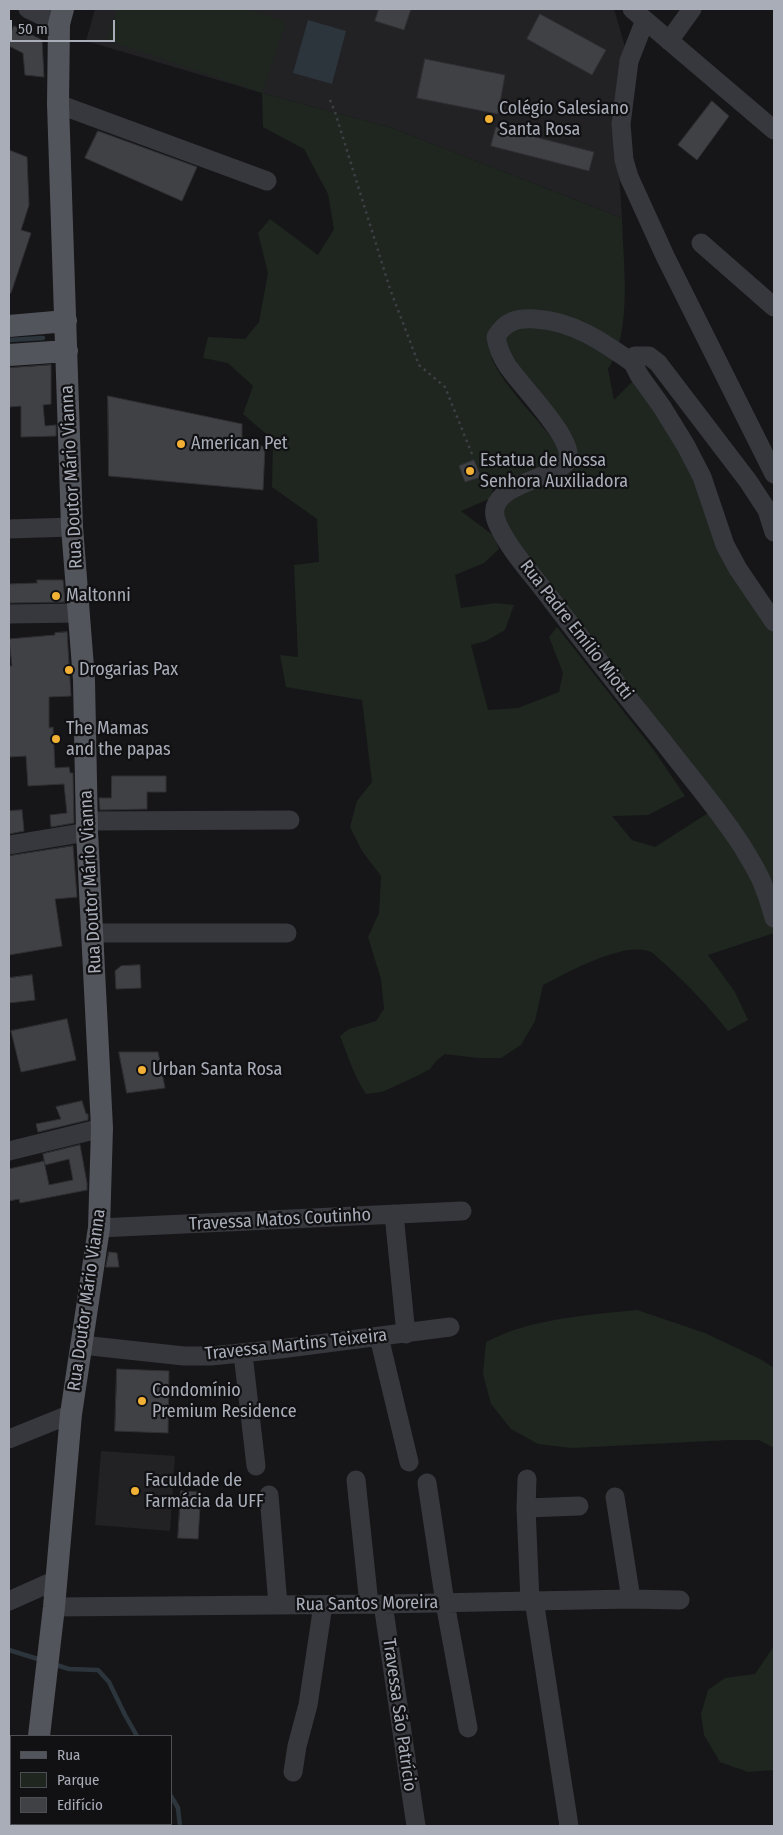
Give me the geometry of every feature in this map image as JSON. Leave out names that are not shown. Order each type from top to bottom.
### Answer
[{"type":"main road","name":"Rua Doutor Mário Vianna","points":[[39,1735],[54,1607],[71,1414],[99,1228],[102,1128],[87,826],[84,680],[72,527],[58,104],[61,16]]},
{"type":"main road","points":[[9,326],[66,321]]},
{"type":"main road","points":[[9,355],[67,351]]},
{"type":"street","points":[[28,9],[61,16]]},
{"type":"street","points":[[669,40],[692,9]]},
{"type":"street","points":[[639,14],[774,130]]},
{"type":"street","points":[[639,14],[621,124],[624,160],[629,177],[665,256],[774,474]]},
{"type":"street","points":[[58,104],[267,181]]},
{"type":"street","points":[[701,243],[774,307]]},
{"type":"street","name":"Rua Padre Emílio Miotti","points":[[633,363],[580,329],[549,320],[521,318],[508,322],[501,328],[496,337],[498,349],[508,366],[566,442],[569,452],[565,464],[558,469],[515,487],[505,495],[494,511],[498,526],[517,555],[590,651],[716,808],[755,867],[774,918]]},
{"type":"street","points":[[774,532],[767,510],[753,488],[658,363],[649,356],[635,356],[633,363],[639,375],[662,407],[702,476],[725,545],[738,569],[774,622]]},
{"type":"street","points":[[9,529],[72,527]]},
{"type":"street","points":[[9,614],[79,613]]},
{"type":"street","points":[[9,845],[87,826],[290,820]]},
{"type":"street","points":[[93,933],[286,933]]},
{"type":"street","points":[[9,1151],[102,1128]]},
{"type":"street","name":"Travessa Matos Coutinho","points":[[99,1228],[462,1211]]},
{"type":"street","points":[[394,1214],[406,1334]]},
{"type":"street","name":"Travessa Martins Teixeira","points":[[82,1345],[184,1356],[243,1354],[450,1327]]},
{"type":"street","points":[[379,1337],[408,1462]]},
{"type":"street","points":[[243,1354],[256,1466]]},
{"type":"street","points":[[9,1440],[71,1414]]},
{"type":"street","points":[[527,1479],[526,1508],[532,1600],[569,1826]]},
{"type":"street","name":"Travessa São Patrício","points":[[356,1480],[411,1825]]},
{"type":"street","points":[[427,1483],[445,1603],[468,1728]]},
{"type":"street","points":[[269,1495],[278,1605]]},
{"type":"street","points":[[615,1497],[631,1599]]},
{"type":"street","points":[[526,1508],[579,1506]]},
{"type":"street","points":[[9,1601],[56,1580]]},
{"type":"street","name":"Rua Santos Moreira","points":[[54,1607],[323,1605],[532,1600],[680,1600]]},
{"type":"street","points":[[293,1772],[297,1746],[308,1705],[323,1605]]},
{"type":"path","points":[[330,100],[390,289],[419,365],[445,387],[472,454]]},
{"type":"shaded area","name":"Colégio Salesiano Santa Rosa","points":[[95,9],[612,9],[615,12],[625,47],[616,127],[622,218],[392,128],[262,93],[86,41]]},
{"type":"shaded area","points":[[308,20],[346,31],[332,84],[293,73]]},
{"type":"shaded area","name":"Faculdade de Farmácia da UFF","points":[[101,1451],[175,1456],[170,1531],[95,1525]]},
{"type":"green space","points":[[118,9],[246,9],[286,22],[262,93],[107,40]]},
{"type":"green space","points":[[262,93],[392,128],[622,218],[625,275],[624,317],[616,354],[608,369],[614,400],[639,375],[718,523],[774,622],[774,933],[708,955],[735,992],[748,1020],[728,1031],[698,996],[654,954],[640,949],[626,950],[596,959],[543,985],[535,1021],[521,1045],[501,1058],[478,1058],[445,1054],[430,1069],[382,1092],[366,1094],[358,1080],[340,1036],[349,1029],[376,1021],[384,1009],[381,979],[368,937],[379,913],[381,876],[362,851],[350,827],[357,801],[372,782],[362,700],[286,687],[280,655],[298,657],[294,565],[319,562],[317,519],[272,487],[273,440],[243,414],[253,386],[228,363],[203,358],[208,337],[245,339],[259,322],[268,273],[258,233],[270,219],[318,255],[334,229],[328,194],[304,149],[263,127]],"holes":[[[491,357],[517,361],[508,366],[568,459],[494,511],[716,808],[655,847],[632,840],[612,816],[648,815],[685,796],[653,749],[557,627],[549,637],[563,673],[559,692],[518,708],[488,710],[471,645],[486,641],[505,630],[514,605],[495,603],[461,608],[455,575],[484,563],[499,549],[494,536],[461,511],[489,499],[497,481],[519,478],[563,456],[546,431],[507,384]]]},
{"type":"green space","points":[[637,1310],[705,1333],[762,1360],[774,1368],[774,1448],[759,1440],[571,1448],[538,1444],[511,1429],[491,1404],[483,1374],[486,1342],[510,1331],[544,1322]]},
{"type":"green space","points":[[774,1646],[774,1770],[748,1772],[720,1762],[704,1735],[701,1714],[708,1690],[725,1678],[755,1674]]},
{"type":"building","points":[[379,9],[411,9],[404,30],[375,21]]},
{"type":"building","points":[[540,14],[606,50],[592,75],[527,39]]},
{"type":"building","points":[[14,26],[42,40],[44,77],[25,75],[23,53],[9,46],[9,37]]},
{"type":"building","points":[[425,59],[505,75],[498,114],[417,98]]},
{"type":"building","points":[[712,101],[729,116],[697,160],[678,145]]},
{"type":"building","points":[[496,127],[594,152],[589,171],[491,146]]},
{"type":"building","points":[[98,131],[197,167],[182,201],[85,158]]},
{"type":"building","points":[[9,150],[27,157],[29,205],[21,230],[31,233],[11,293],[9,293]]},
{"type":"building","points":[[51,365],[51,404],[43,405],[45,426],[56,425],[56,436],[21,437],[21,406],[9,407],[9,368]]},
{"type":"building","name":"American Pet","points":[[108,396],[242,424],[242,441],[265,447],[263,490],[109,476]]},
{"type":"building","name":"Estatua de Nossa Senhora Auxiliadora","points":[[474,460],[481,477],[465,482],[459,466]]},
{"type":"building","points":[[37,580],[63,580],[65,602],[9,603],[9,584],[37,583]]},
{"type":"building","points":[[67,632],[71,696],[49,697],[49,728],[53,727],[55,768],[69,767],[70,773],[73,773],[74,823],[51,827],[50,815],[67,813],[64,784],[28,786],[26,756],[9,757],[9,666],[12,666],[9,639],[55,635],[55,633]]},
{"type":"building","points":[[112,776],[166,776],[166,792],[147,792],[147,809],[100,810],[99,798],[111,798]]},
{"type":"building","points":[[22,810],[24,831],[9,834],[9,811]]},
{"type":"building","points":[[73,846],[77,897],[55,899],[62,946],[9,955],[9,856]]},
{"type":"building","points":[[140,965],[141,988],[116,989],[115,971],[121,966]]},
{"type":"building","points":[[32,975],[35,1000],[9,1003],[9,978]]},
{"type":"building","points":[[67,1019],[76,1060],[21,1072],[11,1031]]},
{"type":"building","name":"Urban Santa Rosa","points":[[119,1052],[158,1052],[165,1088],[127,1093]]},
{"type":"building","points":[[82,1101],[86,1114],[88,1114],[88,1120],[38,1132],[36,1124],[61,1119],[56,1107]]},
{"type":"building","points":[[80,1145],[87,1190],[20,1203],[19,1199],[9,1201],[9,1169],[44,1161],[49,1185],[73,1180],[69,1159],[45,1165],[43,1154]]},
{"type":"building","points":[[109,1252],[117,1253],[119,1267],[106,1267]]},
{"type":"building","name":"Condomínio Premium Residence","points":[[117,1369],[169,1371],[168,1433],[115,1431]]},
{"type":"building","points":[[181,1491],[201,1492],[198,1539],[178,1538]]},
{"type":"waterway","points":[[9,340],[43,338]]},
{"type":"waterway","points":[[9,1650],[41,1660]]},
{"type":"waterway","points":[[53,1664],[69,1669],[98,1670],[109,1682],[136,1735]]},
{"type":"waterway","points":[[172,1798],[178,1808],[180,1826]]},
{"type":"place","name":"Colégio Salesiano Santa Rosa","points":[[489,119]]},
{"type":"place","name":"American Pet","points":[[181,444]]},
{"type":"place","name":"Estatua de Nossa Senhora Auxiliadora","points":[[470,471]]},
{"type":"place","name":"Maltonni","points":[[56,596]]},
{"type":"place","name":"Drogarias Pax","points":[[69,670]]},
{"type":"place","name":"The Mamas and the papas","points":[[56,739]]},
{"type":"place","name":"Urban Santa Rosa","points":[[142,1070]]},
{"type":"place","name":"Condomínio Premium Residence","points":[[142,1401]]},
{"type":"place","name":"Faculdade de Farmácia da UFF","points":[[135,1491]]}]
